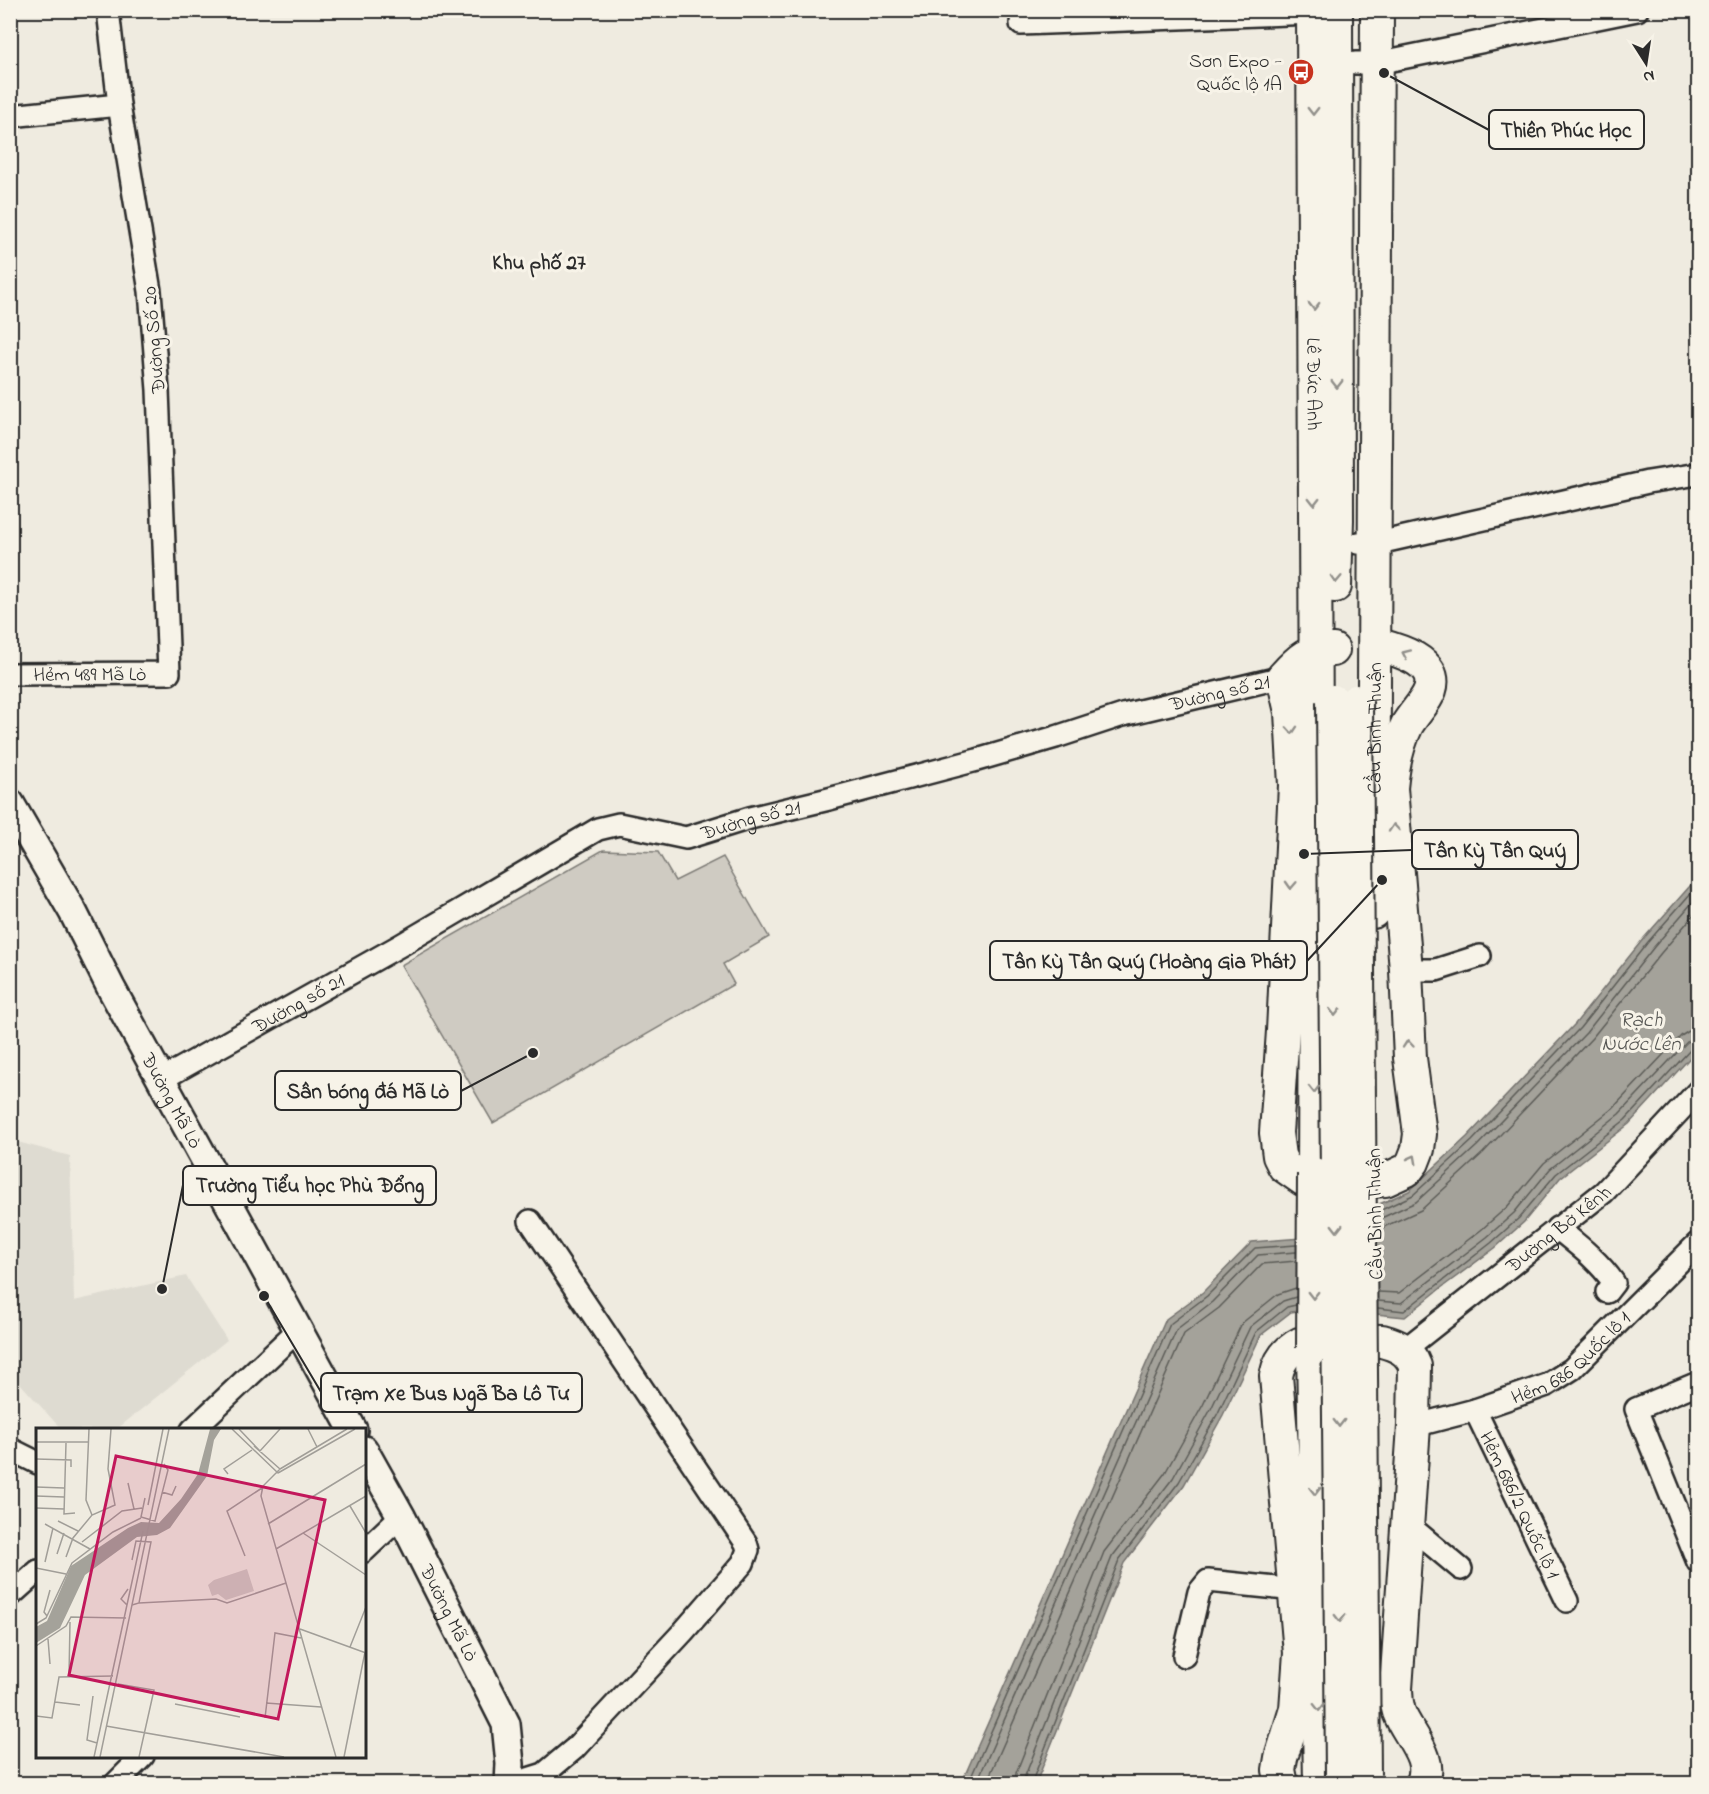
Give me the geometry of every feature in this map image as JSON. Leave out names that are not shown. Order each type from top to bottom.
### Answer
[{"type":"highway","points":[[1344,701],[1376,484],[1366,207],[1366,63],[1355,10]]},
{"type":"highway","points":[[1366,63],[1377,10]]},
{"type":"highway","name":"Lê Đức Anh","points":[[1320,11],[1324,650],[1316,757],[1313,1348],[1352,1781]]},
{"type":"highway","points":[[1324,650],[1292,667],[1283,677],[1291,712],[1295,784],[1276,1133],[1279,1156],[1284,1167],[1305,1180],[1329,1184],[1385,1180],[1407,1170],[1418,1149],[1420,1134],[1409,1050],[1406,970],[1391,788],[1400,743],[1407,725],[1428,693],[1431,682],[1424,667],[1415,658],[1403,651],[1375,644],[1366,544]]},
{"type":"highway","name":"Cầu Bình Thuận","points":[[1352,1781],[1374,1172],[1372,1121],[1375,644]]},
{"type":"highway","name":"Lê Đức Anh","points":[[1324,650],[1344,701]]},
{"type":"highway","name":"Cầu Bình Thuận","points":[[1344,701],[1352,1781]]},
{"type":"highway","points":[[1282,1784],[1279,1770],[1296,1709],[1300,1653],[1276,1388],[1277,1369],[1281,1359],[1296,1345],[1316,1339],[1382,1341],[1404,1350],[1415,1365],[1414,1426],[1395,1689],[1400,1713],[1422,1755],[1425,1779],[1422,1784]]},
{"type":"main road","name":"Đường Mã Lò","points":[[10,803],[72,912],[352,1428]]},
{"type":"main road","name":"Đường Mã Lò","points":[[366,1454],[401,1516],[506,1724],[511,1784]]},
{"type":"street","name":"Đường Số 20","points":[[108,10],[119,105],[150,291],[158,390],[169,673]]},
{"type":"street","points":[[1022,10],[1021,24],[1320,11]]},
{"type":"street","points":[[1366,63],[1637,10]]},
{"type":"street","points":[[10,116],[119,105]]},
{"type":"street","points":[[1366,544],[1648,482],[1698,474]]},
{"type":"street","name":"Hẻm 489 Mã Lò","points":[[10,674],[169,673]]},
{"type":"street","name":"Đường số 21","points":[[162,1079],[401,945],[598,829],[619,824],[686,838],[750,818],[840,797],[988,757],[1123,715],[1283,677]]},
{"type":"street","points":[[1406,970],[1436,970],[1480,956]]},
{"type":"street","name":"Đường Bờ Kênh","points":[[1404,1350],[1604,1192],[1698,1090]]},
{"type":"street","points":[[511,1784],[544,1774],[574,1749],[683,1632],[743,1563],[748,1550],[746,1543],[530,1221]]},
{"type":"street","points":[[1557,1228],[1590,1255],[1609,1275],[1614,1283],[1607,1292]]},
{"type":"street","name":"Hẻm 686 Quốc lộ 1","points":[[1414,1426],[1475,1410],[1547,1384],[1572,1369],[1698,1243]]},
{"type":"street","points":[[194,1428],[298,1329]]},
{"type":"street","points":[[1698,1383],[1636,1409],[1698,1562]]},
{"type":"street","name":"Hẻm 686/2 Quốc lộ 1","points":[[1475,1410],[1567,1601]]},
{"type":"street","points":[[10,1449],[36,1462]]},
{"type":"street","points":[[366,1549],[401,1516]]},
{"type":"street","points":[[1406,1523],[1461,1569]]},
{"type":"street","points":[[10,1596],[36,1573]]},
{"type":"street","points":[[1184,1656],[1199,1592],[1208,1581],[1296,1590]]},
{"type":"street","points":[[115,1784],[141,1758]]},
{"type":"shaded area","points":[[603,850],[658,852],[675,881],[723,857],[769,937],[723,964],[734,984],[493,1123],[401,965]]},
{"type":"shaded area","points":[[10,1140],[70,1156],[74,1301],[186,1276],[227,1340],[118,1428],[60,1428],[11,1373]]},
{"type":"water","name":"Rạch Nước Lên","points":[[1698,877],[1698,1049],[1629,1124],[1560,1178],[1524,1222],[1495,1248],[1405,1317],[1316,1308],[1291,1312],[1261,1335],[1223,1415],[1184,1485],[1124,1563],[1036,1783],[961,1784],[1166,1319],[1203,1292],[1252,1242],[1302,1238],[1409,1191],[1467,1137],[1575,1024],[1644,938]]},
{"type":"place","name":"Sơn Expo - Quốc lộ 1A","points":[[1301,72]]},
{"type":"place","name":"Thiên Phúc Học","points":[[1384,73]]},
{"type":"place","name":"Tân Kỳ Tân Quý","points":[[1304,854]]},
{"type":"place","name":"Tân Kỳ Tân Quý (Hoàng Gia Phát)","points":[[1382,880]]},
{"type":"place","name":"Sân bóng đá Mã Lò","points":[[533,1053]]},
{"type":"place","name":"Trường Tiểu học Phù Đổng","points":[[162,1289]]},
{"type":"place","name":"Trạm Xe Bus Ngã Ba Lô Tư","points":[[264,1296]]},
{"type":"district","name":"Khu phố 27","points":[[539,262]]}]
